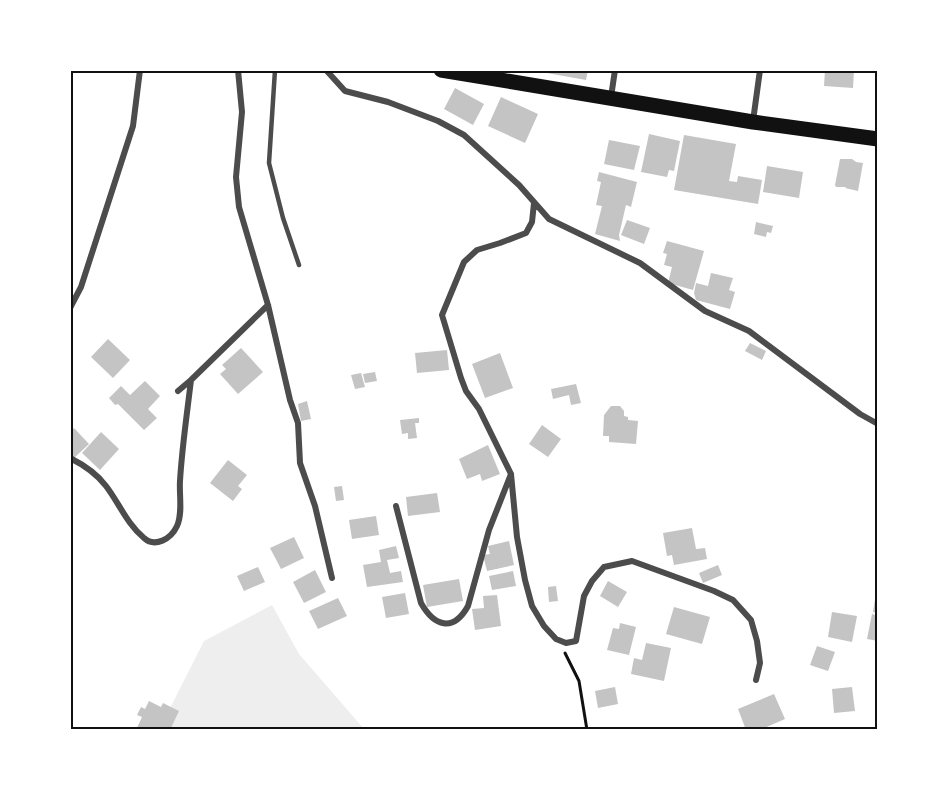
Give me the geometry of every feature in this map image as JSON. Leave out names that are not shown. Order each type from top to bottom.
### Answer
[{"type":"main road","points":[[441,70],[513,76],[611,97],[753,122],[878,138]]},
{"type":"street","points":[[70,308],[81,287],[133,126],[140,70]]},
{"type":"street","points":[[238,70],[242,112],[236,177],[237,193],[242,220],[268,305],[290,400],[298,423],[300,463],[315,506],[332,578]]},
{"type":"street","points":[[326,70],[345,91],[388,102],[428,117],[464,135],[519,185],[549,219],[640,263],[705,311],[749,331],[860,414],[878,424]]},
{"type":"street","points":[[611,97],[615,70]]},
{"type":"street","points":[[753,122],[759,70]]},
{"type":"street","points":[[534,203],[532,222],[526,233],[477,250],[464,262],[442,315],[466,391],[479,409],[511,474],[517,537],[532,606],[544,626],[556,639],[566,643],[576,642],[584,596],[592,581],[604,567],[632,561],[733,600],[751,620],[760,663],[756,680]]},
{"type":"street","points":[[178,391],[268,305]]},
{"type":"street","points":[[70,458],[90,470],[106,485],[135,529],[146,540],[156,543],[169,538],[177,526],[180,511],[180,481],[191,380]]},
{"type":"street","points":[[396,506],[421,603],[428,615],[437,621],[447,623],[456,621],[468,606],[489,530],[511,474]]},
{"type":"lane","points":[[275,70],[269,163],[299,265]]},
{"type":"path","points":[[556,639],[570,660],[579,681],[587,729]]},
{"type":"shaded area","points":[[272,605],[299,654],[364,729],[159,730],[204,641]]},
{"type":"building","points":[[530,70],[588,70],[586,80]]},
{"type":"building","points":[[825,70],[854,70],[853,88],[824,86]]},
{"type":"building","points":[[455,88],[484,104],[473,125],[444,109]]},
{"type":"building","points":[[501,97],[538,114],[525,143],[488,126]]},
{"type":"building","points":[[649,134],[680,141],[674,171],[669,170],[667,177],[641,172]]},
{"type":"building","points":[[684,135],[736,144],[729,181],[737,182],[738,176],[762,180],[758,204],[674,190]]},
{"type":"building","points":[[609,140],[640,146],[634,170],[604,164]]},
{"type":"building","points":[[840,159],[852,159],[863,163],[858,191],[836,187]]},
{"type":"building","points":[[767,166],[803,172],[799,198],[763,192]]},
{"type":"building","points":[[599,172],[637,182],[631,207],[626,205],[619,235],[620,241],[595,234],[602,206],[596,205],[601,182],[597,181]]},
{"type":"building","points":[[627,220],[650,228],[644,244],[621,235]]},
{"type":"building","points":[[756,222],[773,226],[771,233],[767,232],[766,237],[754,234]]},
{"type":"building","points":[[667,241],[704,251],[693,290],[668,283],[672,267],[664,265],[667,254],[663,253]]},
{"type":"building","points":[[711,273],[733,278],[729,290],[735,292],[730,309],[696,300],[694,293],[696,283],[708,286]]},
{"type":"building","points":[[108,339],[130,360],[113,378],[91,357]]},
{"type":"building","points":[[750,343],[766,351],[762,360],[745,351]]},
{"type":"building","points":[[241,348],[263,372],[238,394],[220,374],[226,369],[222,365]]},
{"type":"building","points":[[447,350],[449,370],[417,373],[415,353]]},
{"type":"building","points":[[500,353],[513,388],[485,398],[472,364]]},
{"type":"building","points":[[375,372],[377,381],[365,383],[363,374]]},
{"type":"building","points":[[361,373],[365,387],[355,389],[351,375]]},
{"type":"building","points":[[145,381],[160,396],[148,409],[157,418],[144,430],[109,398],[121,386],[130,395]]},
{"type":"building","points":[[576,384],[581,403],[571,405],[569,395],[553,399],[551,389]]},
{"type":"building","points":[[307,401],[311,419],[301,421],[298,404]]},
{"type":"building","points":[[611,406],[620,406],[628,420],[638,421],[636,444],[609,442],[609,436],[603,436],[604,415]]},
{"type":"building","points":[[419,418],[419,423],[415,423],[417,438],[408,439],[408,433],[402,434],[400,420]]},
{"type":"building","points":[[542,425],[561,439],[548,457],[529,444]]},
{"type":"building","points":[[74,428],[89,444],[74,458],[70,454],[70,433]]},
{"type":"building","points":[[101,432],[119,449],[100,470],[82,453]]},
{"type":"building","points":[[488,445],[500,474],[482,481],[480,474],[467,479],[459,459]]},
{"type":"building","points":[[228,460],[247,475],[238,486],[242,489],[233,501],[210,483]]},
{"type":"building","points":[[342,486],[344,500],[336,501],[334,487]]},
{"type":"building","points":[[437,493],[440,512],[408,516],[406,497]]},
{"type":"building","points":[[376,516],[379,535],[352,539],[349,520]]},
{"type":"building","points":[[692,528],[696,549],[705,548],[707,559],[674,565],[672,555],[667,556],[663,533]]},
{"type":"building","points":[[294,537],[304,558],[281,569],[270,548]]},
{"type":"building","points":[[509,541],[514,565],[487,571],[483,555],[490,554],[488,546]]},
{"type":"building","points":[[396,546],[399,558],[387,560],[390,573],[401,571],[403,582],[367,587],[363,565],[381,562],[379,550]]},
{"type":"building","points":[[718,565],[722,575],[703,583],[699,573]]},
{"type":"building","points":[[258,567],[265,582],[244,591],[237,576]]},
{"type":"building","points":[[315,570],[326,592],[304,603],[293,582]]},
{"type":"building","points":[[513,571],[516,586],[492,590],[489,576]]},
{"type":"building","points":[[459,579],[463,601],[427,607],[423,585]]},
{"type":"building","points":[[608,581],[627,592],[618,607],[600,596]]},
{"type":"building","points":[[556,586],[558,601],[549,602],[548,587]]},
{"type":"building","points":[[876,592],[878,592],[878,613],[873,612]]},
{"type":"building","points":[[405,593],[409,614],[386,618],[382,597]]},
{"type":"building","points":[[497,595],[501,626],[475,630],[472,609],[484,608],[483,596]]},
{"type":"building","points":[[338,598],[347,616],[318,629],[309,611]]},
{"type":"building","points":[[674,607],[710,617],[702,644],[666,634]]},
{"type":"building","points":[[832,612],[857,616],[852,642],[828,637]]},
{"type":"building","points":[[872,614],[878,616],[878,641],[867,639]]},
{"type":"building","points":[[620,623],[636,627],[629,655],[607,650],[613,628],[619,629]]},
{"type":"building","points":[[646,643],[671,648],[664,681],[631,674],[634,658],[642,660]]},
{"type":"building","points":[[817,646],[835,652],[828,671],[810,665]]},
{"type":"building","points":[[615,687],[618,704],[598,708],[595,691]]},
{"type":"building","points":[[852,687],[855,711],[834,713],[832,689]]},
{"type":"building","points":[[774,694],[785,719],[760,730],[746,730],[738,709]]},
{"type":"building","points":[[149,701],[161,707],[163,703],[179,711],[170,730],[137,728],[142,717],[137,715],[141,707],[145,709]]}]
